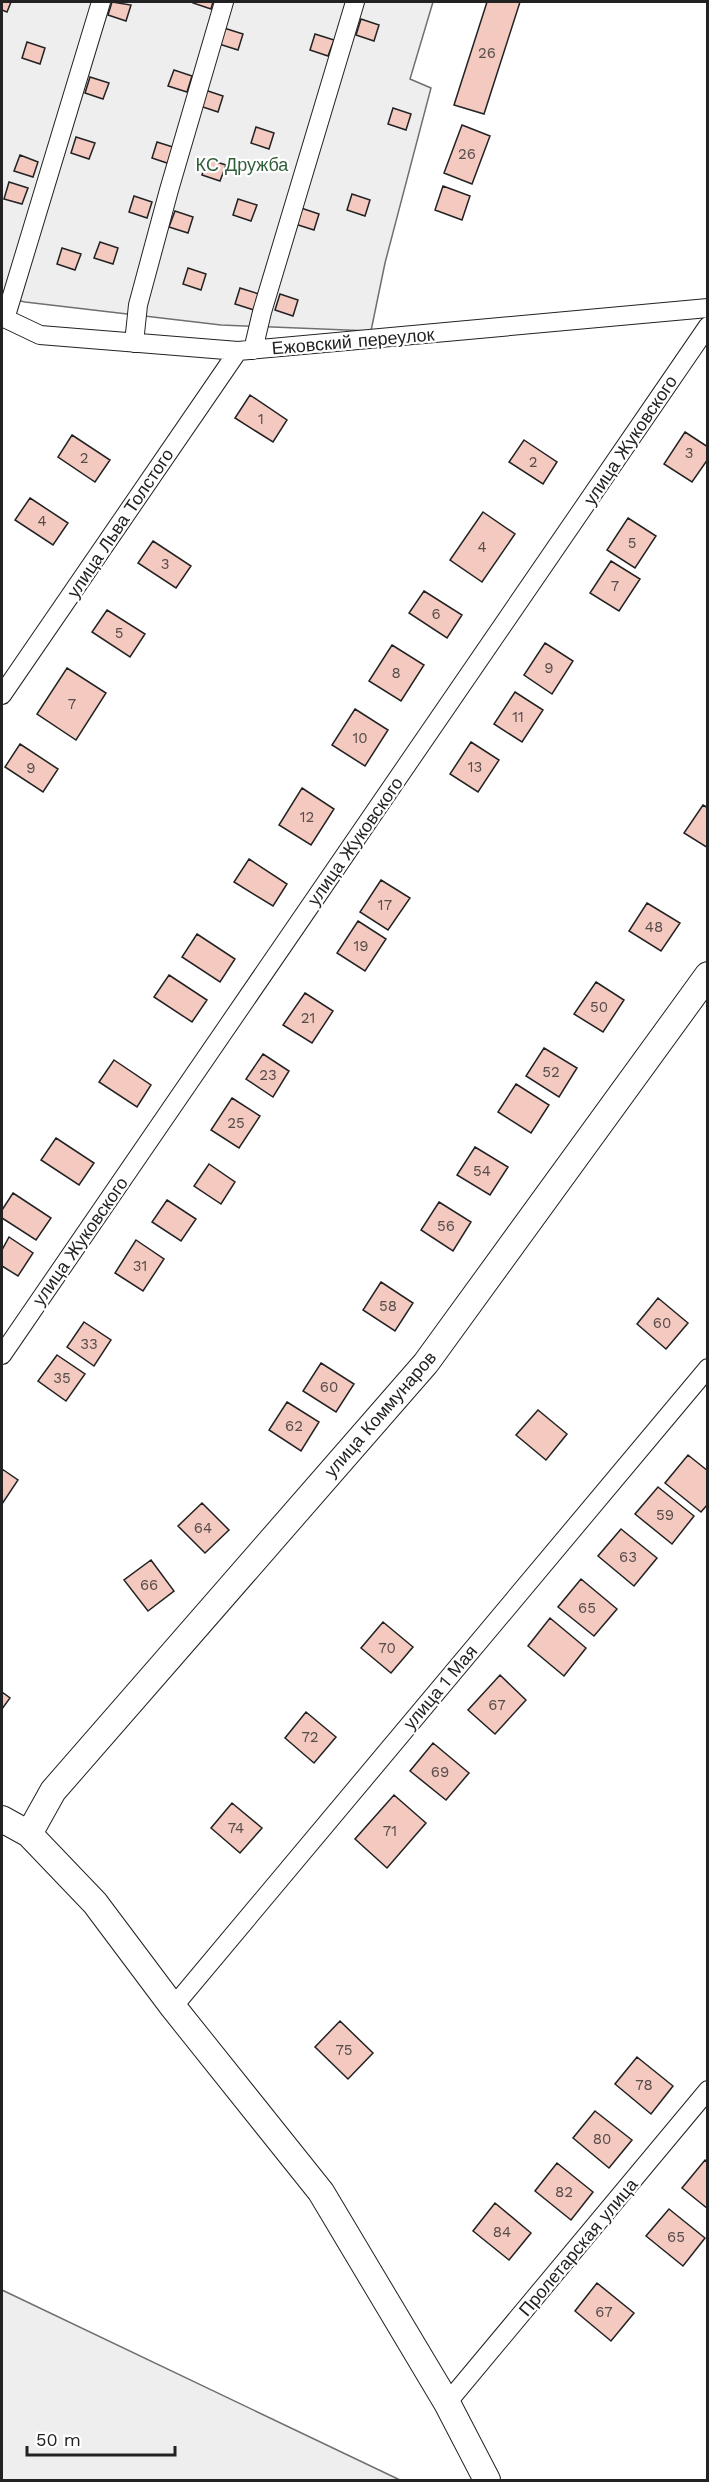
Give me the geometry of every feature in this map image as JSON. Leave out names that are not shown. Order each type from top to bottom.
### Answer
[{"type":"main road","name":"улица Коммунаров","points":[[29,1834],[53,1791],[426,1363],[708,975]]},
{"type":"main road","points":[[2,1819],[29,1834],[95,1903],[173,2007],[321,2192],[447,2403],[487,2481]]},
{"type":"street","points":[[3,318],[101,2]]},
{"type":"street","points":[[134,343],[138,305],[168,190],[224,2]]},
{"type":"street","points":[[245,351],[262,312],[355,2]]},
{"type":"street","name":"Ежовский переулок","points":[[3,318],[40,335],[245,351],[708,308]]},
{"type":"street","name":"улица Жуковского","points":[[2,1355],[708,326]]},
{"type":"street","name":"улица Льва Толстого","points":[[2,695],[245,351]]},
{"type":"street","name":"улица 1 Мая","points":[[173,2007],[708,1368]]},
{"type":"street","name":"Пролетарская улица","points":[[447,2403],[708,2090]]},
{"type":"green space","name":"КС Дружба","points":[[2,2],[433,2],[410,79],[431,88],[385,263],[371,331],[221,325],[25,302],[2,297]]},
{"type":"green space","points":[[2,2290],[400,2480],[2,2480]]},
{"type":"building","points":[[2,2],[11,2],[7,12],[2,10]]},
{"type":"building","points":[[112,2],[131,5],[126,21],[108,15]]},
{"type":"building","points":[[193,2],[213,2],[211,9]]},
{"type":"building","points":[[487,2],[520,2],[484,114],[454,105]]},
{"type":"building","points":[[361,19],[379,25],[374,41],[356,35]]},
{"type":"building","points":[[224,28],[243,34],[238,50],[219,44]]},
{"type":"building","points":[[315,34],[334,40],[328,56],[310,50]]},
{"type":"building","points":[[27,42],[45,48],[40,64],[22,58]]},
{"type":"building","points":[[174,70],[192,76],[187,92],[168,86]]},
{"type":"building","points":[[90,77],[109,83],[103,99],[85,93]]},
{"type":"building","points":[[205,90],[223,96],[218,112],[200,106]]},
{"type":"building","points":[[393,108],[411,114],[406,130],[388,124]]},
{"type":"building","points":[[462,125],[490,136],[472,184],[444,173]]},
{"type":"building","points":[[256,127],[274,133],[269,149],[251,143]]},
{"type":"building","points":[[76,137],[95,143],[89,159],[71,153]]},
{"type":"building","points":[[157,142],[176,148],[170,164],[152,158]]},
{"type":"building","points":[[20,155],[38,162],[33,177],[14,171]]},
{"type":"building","points":[[207,159],[226,165],[220,181],[202,175]]},
{"type":"building","points":[[9,182],[28,188],[22,204],[4,199]]},
{"type":"building","points":[[443,186],[470,196],[462,220],[435,210]]},
{"type":"building","points":[[352,194],[370,200],[365,216],[347,210]]},
{"type":"building","points":[[134,196],[152,202],[147,218],[129,212]]},
{"type":"building","points":[[238,199],[257,205],[251,221],[233,215]]},
{"type":"building","points":[[301,208],[319,214],[314,230],[295,224]]},
{"type":"building","points":[[175,211],[193,217],[188,233],[169,227]]},
{"type":"building","points":[[100,242],[118,248],[113,264],[94,258]]},
{"type":"building","points":[[62,248],[81,254],[75,270],[57,264]]},
{"type":"building","points":[[188,268],[206,274],[201,290],[183,284]]},
{"type":"building","points":[[240,288],[259,294],[254,310],[235,304]]},
{"type":"building","points":[[280,294],[298,300],[293,316],[275,310]]},
{"type":"building","points":[[250,395],[287,420],[273,442],[235,418]]},
{"type":"building","points":[[685,432],[708,447],[708,459],[692,482],[664,464]]},
{"type":"building","points":[[72,435],[110,460],[95,482],[58,457]]},
{"type":"building","points":[[524,440],[557,462],[543,484],[509,462]]},
{"type":"building","points":[[30,498],[68,523],[53,545],[15,520]]},
{"type":"building","points":[[483,512],[515,534],[482,582],[450,560]]},
{"type":"building","points":[[628,518],[656,536],[635,568],[607,550]]},
{"type":"building","points":[[153,541],[191,566],[176,588],[138,563]]},
{"type":"building","points":[[611,561],[640,579],[619,611],[590,593]]},
{"type":"building","points":[[424,591],[462,615],[447,638],[409,613]]},
{"type":"building","points":[[107,610],[145,634],[130,657],[92,632]]},
{"type":"building","points":[[545,643],[573,661],[552,694],[524,675]]},
{"type":"building","points":[[392,645],[424,665],[401,701],[369,681]]},
{"type":"building","points":[[67,668],[106,693],[76,740],[37,714]]},
{"type":"building","points":[[515,692],[543,710],[522,742],[494,724]]},
{"type":"building","points":[[355,709],[388,730],[365,766],[332,745]]},
{"type":"building","points":[[471,742],[499,760],[478,792],[450,774]]},
{"type":"building","points":[[20,744],[58,769],[43,792],[5,767]]},
{"type":"building","points":[[302,788],[334,809],[311,845],[279,825]]},
{"type":"building","points":[[703,805],[708,808],[708,848],[684,833]]},
{"type":"building","points":[[249,859],[287,884],[273,906],[234,882]]},
{"type":"building","points":[[381,880],[410,898],[388,930],[360,912]]},
{"type":"building","points":[[647,903],[680,923],[661,951],[629,931]]},
{"type":"building","points":[[358,921],[386,939],[365,971],[337,953]]},
{"type":"building","points":[[197,934],[235,959],[220,982],[182,957]]},
{"type":"building","points":[[169,975],[207,1000],[192,1022],[154,997]]},
{"type":"building","points":[[596,982],[624,1000],[603,1032],[574,1014]]},
{"type":"building","points":[[305,993],[333,1011],[312,1043],[283,1025]]},
{"type":"building","points":[[544,1048],[577,1068],[559,1097],[526,1076]]},
{"type":"building","points":[[263,1054],[289,1071],[273,1097],[246,1079]]},
{"type":"building","points":[[114,1060],[151,1085],[137,1107],[99,1082]]},
{"type":"building","points":[[516,1084],[549,1105],[531,1133],[498,1112]]},
{"type":"building","points":[[232,1098],[260,1116],[239,1148],[211,1130]]},
{"type":"building","points":[[56,1138],[94,1163],[79,1185],[41,1160]]},
{"type":"building","points":[[475,1147],[508,1167],[490,1195],[457,1175]]},
{"type":"building","points":[[209,1164],[235,1182],[221,1204],[194,1186]]},
{"type":"building","points":[[13,1193],[51,1218],[36,1240],[2,1218],[2,1210]]},
{"type":"building","points":[[167,1200],[196,1219],[181,1241],[152,1222]]},
{"type":"building","points":[[439,1202],[471,1222],[453,1251],[421,1230]]},
{"type":"building","points":[[9,1237],[33,1253],[18,1276],[2,1266],[2,1250]]},
{"type":"building","points":[[136,1240],[164,1259],[143,1291],[115,1273]]},
{"type":"building","points":[[381,1282],[413,1303],[395,1331],[363,1310]]},
{"type":"building","points":[[658,1298],[688,1323],[666,1349],[637,1324]]},
{"type":"building","points":[[84,1322],[111,1340],[94,1366],[67,1347]]},
{"type":"building","points":[[57,1355],[85,1374],[66,1401],[38,1381]]},
{"type":"building","points":[[321,1363],[354,1384],[336,1412],[303,1391]]},
{"type":"building","points":[[287,1402],[319,1422],[301,1451],[269,1430]]},
{"type":"building","points":[[538,1410],[567,1434],[546,1460],[516,1435]]},
{"type":"building","points":[[688,1455],[708,1471],[708,1504],[701,1512],[665,1483]]},
{"type":"building","points":[[2,1469],[18,1480],[2,1504]]},
{"type":"building","points":[[658,1487],[694,1516],[672,1544],[635,1514]]},
{"type":"building","points":[[202,1503],[229,1530],[205,1553],[178,1526]]},
{"type":"building","points":[[621,1529],[657,1558],[634,1586],[598,1556]]},
{"type":"building","points":[[151,1560],[174,1591],[148,1611],[124,1580]]},
{"type":"building","points":[[581,1579],[617,1609],[594,1636],[558,1607]]},
{"type":"building","points":[[550,1618],[586,1648],[564,1676],[528,1646]]},
{"type":"building","points":[[383,1622],[413,1647],[391,1673],[361,1648]]},
{"type":"building","points":[[500,1675],[526,1700],[495,1734],[468,1710]]},
{"type":"building","points":[[2,1692],[10,1698],[2,1709]]},
{"type":"building","points":[[306,1712],[336,1737],[314,1763],[285,1738]]},
{"type":"building","points":[[433,1743],[469,1773],[446,1800],[410,1771]]},
{"type":"building","points":[[394,1795],[426,1823],[387,1868],[355,1839]]},
{"type":"building","points":[[232,1803],[262,1828],[240,1853],[211,1828]]},
{"type":"building","points":[[340,2021],[373,2053],[348,2079],[315,2047]]},
{"type":"building","points":[[637,2057],[673,2086],[651,2114],[615,2084]]},
{"type":"building","points":[[595,2111],[632,2140],[609,2168],[573,2138]]},
{"type":"building","points":[[705,2160],[708,2163],[708,2209],[682,2188]]},
{"type":"building","points":[[557,2163],[593,2192],[571,2220],[535,2191]]},
{"type":"building","points":[[495,2203],[531,2233],[509,2260],[473,2231]]},
{"type":"building","points":[[669,2209],[705,2238],[683,2266],[646,2236]]},
{"type":"building","points":[[597,2283],[634,2313],[611,2341],[575,2311]]}]
